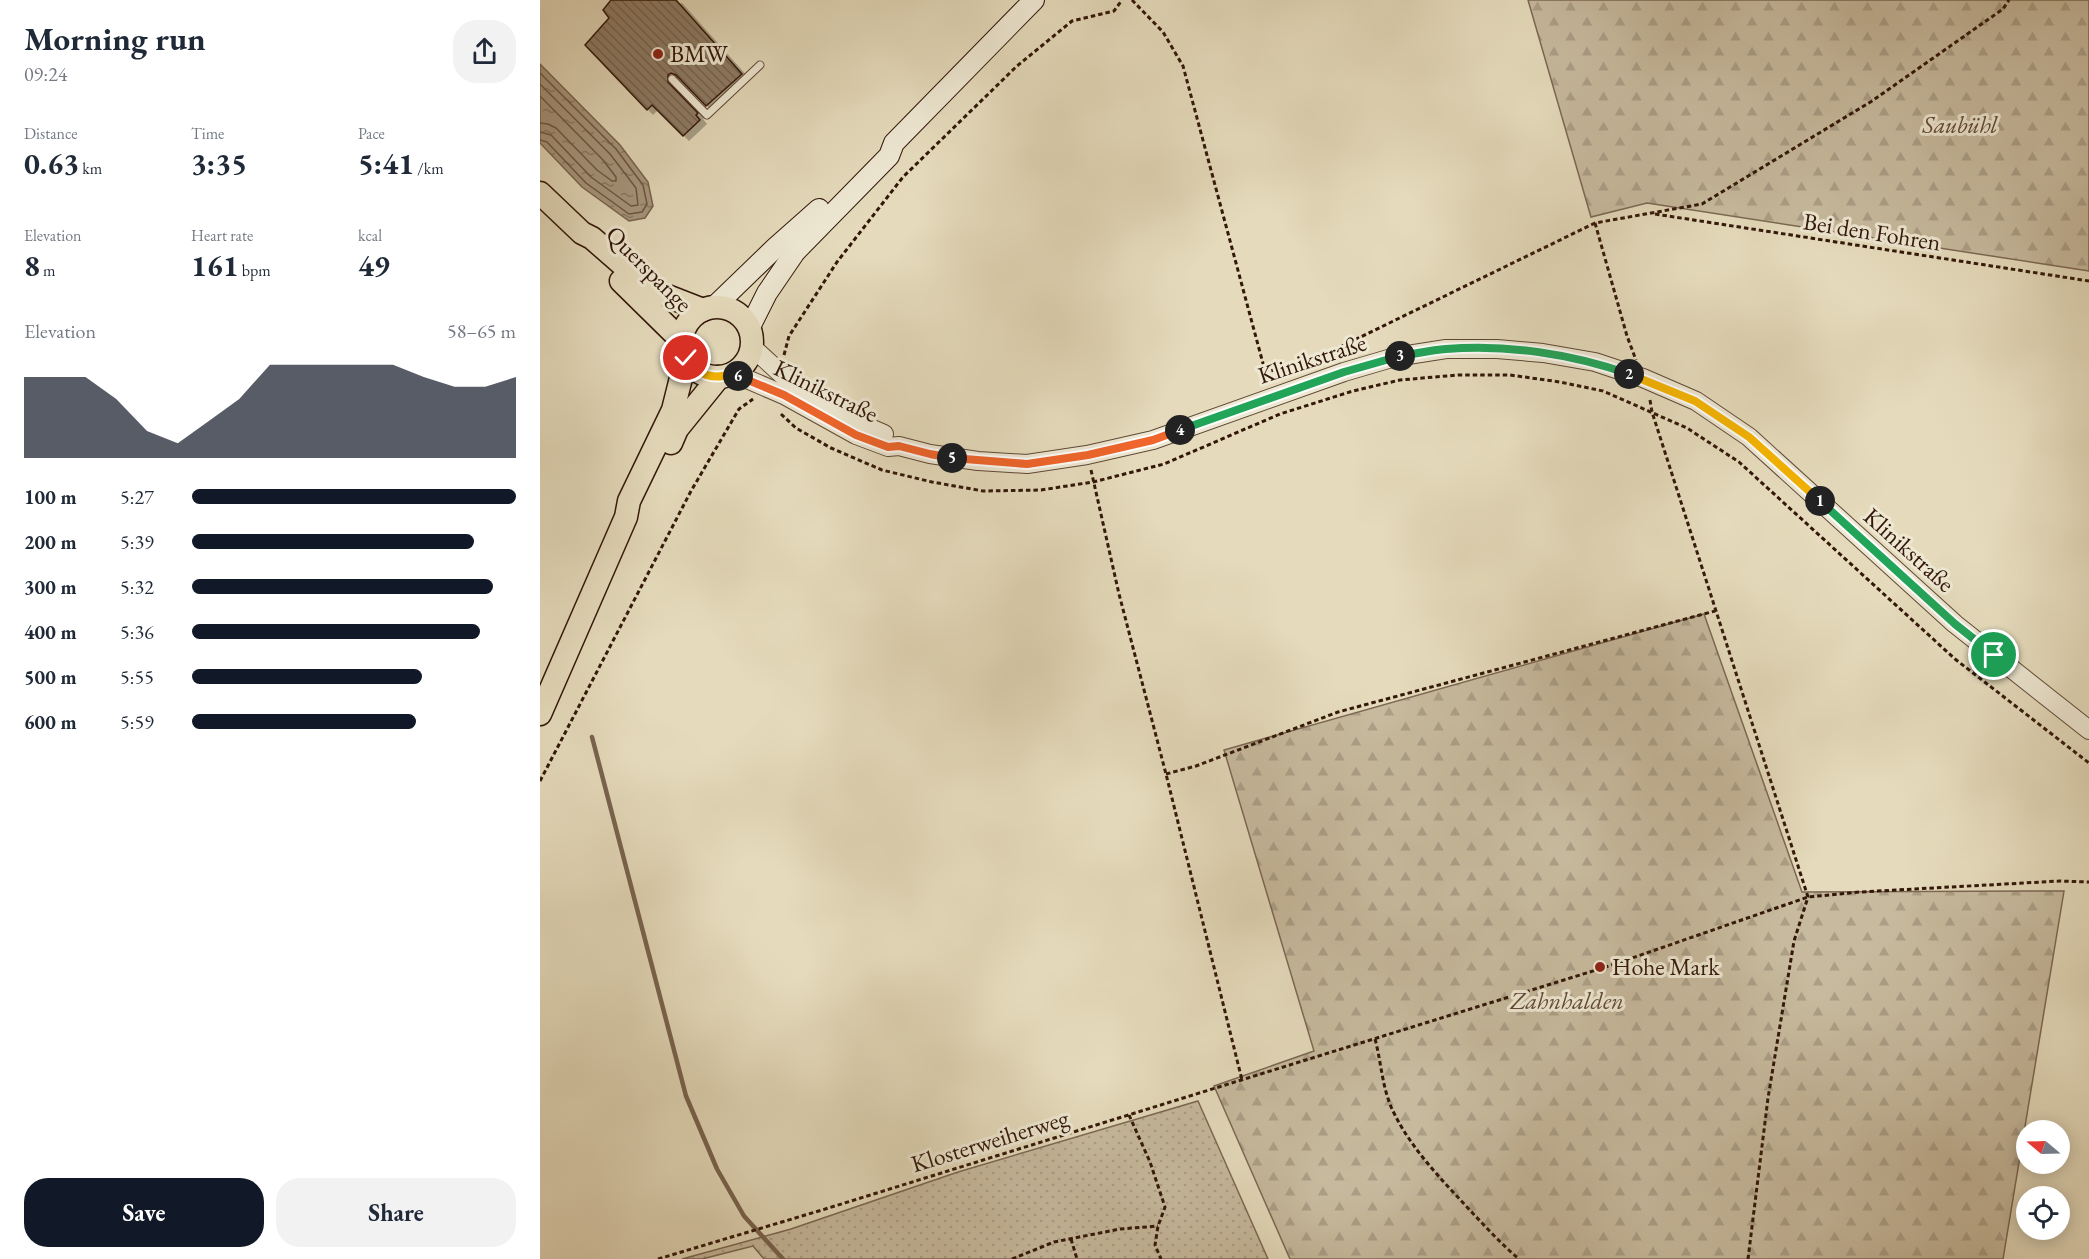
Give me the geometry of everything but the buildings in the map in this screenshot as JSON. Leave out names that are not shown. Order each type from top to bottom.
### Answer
[{"type":"main road","points":[[626,518],[640,506],[677,429],[726,375],[742,367],[748,357],[750,338],[767,293],[795,252],[889,156],[894,143],[1034,0]]},
{"type":"main road","points":[[540,714],[626,518],[629,501],[673,410],[684,350],[683,331],[688,322],[709,308],[805,223],[882,146],[894,143]]},
{"type":"main road","name":"Querspange","points":[[540,193],[582,233],[592,238],[647,286],[662,294],[709,308]]},
{"type":"main road","name":"Querspange","points":[[582,233],[583,246],[648,306],[684,350]]},
{"type":"main road","points":[[709,308],[725,308],[735,312],[743,319],[750,338]]},
{"type":"main road","points":[[684,350],[692,367],[700,373],[709,376],[726,375]]},
{"type":"street","name":"Klinikstraße","points":[[750,338],[788,380],[848,418],[893,438],[899,446]]},
{"type":"street","name":"Klinikstraße","points":[[726,375],[784,395],[856,435],[888,447],[899,446],[968,460],[1027,464],[1088,455],[1153,440],[1344,372],[1395,357],[1446,349],[1497,349],[1543,353],[1595,362],[1643,378],[1695,401],[1749,437],[1955,624],[2089,730]]},
{"type":"lane","points":[[672,79],[707,115],[760,65]]},
{"type":"path","points":[[784,359],[789,336],[837,262],[903,177],[1017,66],[1072,21],[1114,11],[1122,0]]},
{"type":"path","points":[[1132,0],[1162,32],[1183,66],[1264,372],[1305,364],[1595,223],[1702,204],[1872,101],[2003,9],[2009,0]]},
{"type":"path","name":"Bei den Fohren","points":[[1650,214],[2089,282]]},
{"type":"path","points":[[1595,223],[1627,336]]},
{"type":"path","points":[[1280,414],[1353,391],[1400,380],[1458,375],[1510,375],[1560,382],[1603,391],[1652,412],[1687,428],[1739,462],[1955,659],[2089,763]]},
{"type":"path","points":[[540,781],[691,491],[739,409],[758,396]]},
{"type":"path","points":[[1652,412],[1808,897],[1794,941],[1768,1098],[1748,1259]]},
{"type":"path","points":[[1094,487],[1242,1080]]},
{"type":"path","points":[[1166,774],[1196,766],[1338,712],[1715,611]]},
{"type":"path","name":"Klosterweiherweg","points":[[657,1259],[1609,966],[1808,897],[2060,881],[2089,882]]},
{"type":"path","points":[[1375,1039],[1381,1061],[1382,1082],[1395,1115],[1429,1166],[1519,1259]]},
{"type":"path","points":[[1129,1115],[1150,1162],[1165,1208],[1158,1226],[1155,1245],[1161,1259]]},
{"type":"path","points":[[1012,1259],[1054,1242],[1120,1229],[1158,1226]]},
{"type":"path","points":[[1071,1239],[1077,1259]]},
{"type":"green space","name":"Saubühl","points":[[1528,0],[2089,0],[2089,271],[1647,203],[1591,217]]},
{"type":"green space","name":"Zahnhalden","points":[[1704,614],[1802,892],[2064,891],[2026,1120],[2016,1120],[2017,1174],[2003,1259],[1290,1259],[1214,1086],[1314,1051],[1224,750]]},
{"type":"green space","points":[[1198,1101],[1268,1259],[764,1259],[753,1246],[702,1259],[682,1259],[791,1229],[958,1172]]},
{"type":"water","points":[[540,64],[620,145],[648,182],[653,206],[645,218],[629,221],[582,187],[540,143]]},
{"type":"waterway","points":[[592,737],[686,1096],[717,1169],[744,1216],[783,1259]]},
{"type":"place","name":"BMW","points":[[658,54]]},
{"type":"place","name":"Hohe Mark","points":[[1600,967]]},
{"type":"route","points":[[686,358],[700,373],[720,377],[732,373],[784,395],[856,435],[888,447],[899,446],[930,454],[978,461],[1027,464],[1088,455],[1153,440],[1272,396],[1395,357],[1446,349],[1497,349],[1543,353],[1595,362],[1643,378],[1695,401],[1749,437],[1955,624],[1994,655]]}]
